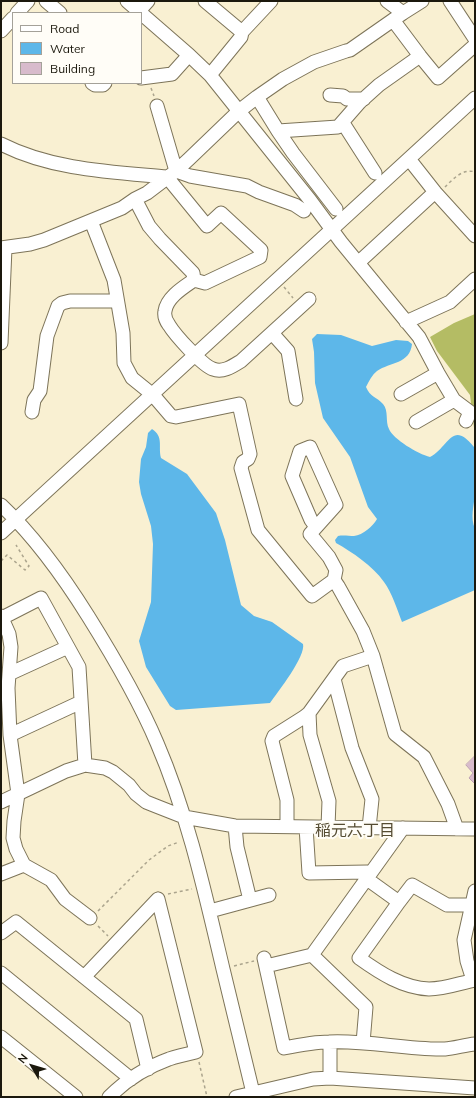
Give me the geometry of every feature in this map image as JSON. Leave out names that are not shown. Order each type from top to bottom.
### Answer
[{"type":"street","points":[[18,12],[28,1]]},
{"type":"street","points":[[46,1],[59,12]]},
{"type":"street","points":[[127,1],[139,11],[148,1]]},
{"type":"street","points":[[205,1],[242,32]]},
{"type":"street","points":[[210,75],[241,37],[242,32],[271,1]]},
{"type":"street","points":[[387,1],[398,16],[420,56],[438,78],[475,45]]},
{"type":"street","points":[[1,343],[3,248],[30,244],[122,208],[147,193],[189,160],[238,110],[283,79],[314,62],[350,50],[422,1]]},
{"type":"street","points":[[450,1],[475,39]]},
{"type":"street","points":[[142,14],[210,75],[419,337],[454,400],[470,412],[466,421]]},
{"type":"street","points":[[1,31],[12,19]]},
{"type":"street","points":[[144,77],[172,74],[189,55]]},
{"type":"street","points":[[278,131],[338,127],[359,103],[379,85],[420,56]]},
{"type":"street","points":[[94,84],[104,84]]},
{"type":"street","points":[[330,95],[343,96],[347,99],[364,99]]},
{"type":"street","points":[[257,97],[293,153],[336,209]]},
{"type":"street","points":[[1,533],[475,98]]},
{"type":"street","points":[[157,106],[172,174],[208,226],[221,213],[260,250],[260,257],[205,283],[194,280]]},
{"type":"street","points":[[343,123],[375,173]]},
{"type":"street","points":[[1,144],[28,155],[65,166],[99,171],[172,174],[247,186],[295,205],[304,211]]},
{"type":"street","points":[[409,159],[436,193],[475,236]]},
{"type":"street","points":[[359,262],[436,193]]},
{"type":"street","points":[[135,199],[149,226],[193,272],[194,280]]},
{"type":"street","points":[[91,221],[114,280],[123,333],[124,363],[132,378],[153,394],[171,416],[176,417],[239,404],[250,454],[248,459],[243,462],[241,468],[258,530],[312,596],[334,580],[336,570],[329,557],[310,534],[336,505],[310,447],[300,451],[292,476],[311,520],[316,527]]},
{"type":"street","points":[[406,322],[450,302],[475,279]]},
{"type":"street","points":[[194,280],[169,301],[165,310],[165,318],[168,325],[195,355],[213,370],[226,369],[241,361],[305,302]]},
{"type":"street","points":[[32,412],[34,400],[40,391],[47,336],[58,306],[62,303],[70,301],[118,301]]},
{"type":"street","points":[[272,332],[288,351],[296,399]]},
{"type":"street","points":[[401,394],[438,373]]},
{"type":"street","points":[[416,422],[454,400]]},
{"type":"street","points":[[1,505],[16,520],[69,586],[123,674],[157,742],[184,817],[204,886],[254,1095]]},
{"type":"street","points":[[334,580],[362,631],[373,656],[395,734],[424,757],[448,804],[457,829]]},
{"type":"street","points":[[84,765],[79,667],[41,598],[1,617],[9,634],[12,647],[6,679],[10,735],[18,794],[13,838],[16,849],[24,865],[51,880],[65,899],[90,918]]},
{"type":"street","points":[[6,679],[68,647]]},
{"type":"street","points":[[287,826],[287,800],[272,740],[274,736],[310,713],[343,666],[373,656]]},
{"type":"street","points":[[334,679],[352,748],[372,799],[369,828]]},
{"type":"street","points":[[10,735],[81,702]]},
{"type":"street","points":[[310,713],[310,735],[329,801],[328,828]]},
{"type":"street","points":[[1,802],[66,771],[84,765],[109,770],[146,802],[184,817],[235,826],[475,829]]},
{"type":"street","points":[[235,826],[237,847],[250,900]]},
{"type":"street","points":[[306,828],[309,873],[366,872],[369,877],[399,902]]},
{"type":"street","points":[[403,828],[312,955],[265,962],[284,1048],[310,1043],[330,1042],[446,1049],[475,1044]]},
{"type":"street","points":[[1,874],[24,865]]},
{"type":"street","points":[[471,905],[447,905],[412,885],[359,958],[388,977],[409,986],[429,989],[446,987],[474,980],[467,961],[464,940],[475,891]]},
{"type":"street","points":[[210,911],[269,895]]},
{"type":"street","points":[[84,977],[158,899]]},
{"type":"street","points":[[109,1097],[131,1078],[148,1069],[169,1059],[196,1052],[158,899]]},
{"type":"street","points":[[1,933],[16,922],[136,1019],[148,1069]]},
{"type":"street","points":[[312,955],[366,1008],[363,1043]]},
{"type":"street","points":[[1,973],[131,1078]]},
{"type":"street","points":[[1,1037],[76,1097]]},
{"type":"street","points":[[330,1042],[330,1078]]},
{"type":"street","points":[[236,1097],[254,1095],[313,1080],[330,1078],[436,1091],[475,1088]]},
{"type":"path","points":[[144,77],[157,106]]},
{"type":"path","points":[[436,193],[459,174],[469,170],[475,172]]},
{"type":"path","points":[[277,280],[305,302]]},
{"type":"path","points":[[1,560],[7,555],[25,570],[29,566],[16,545]]},
{"type":"path","points":[[115,943],[90,918],[148,860],[168,846],[191,839]]},
{"type":"path","points":[[158,899],[160,896],[204,886]]},
{"type":"path","points":[[223,969],[265,962]]},
{"type":"path","points":[[196,1052],[207,1097]]},
{"type":"green space","points":[[475,314],[475,436],[470,395],[437,351],[430,337],[454,323]]},
{"type":"water","points":[[317,334],[341,335],[372,346],[396,340],[408,341],[412,344],[408,355],[399,362],[377,371],[372,376],[366,387],[370,393],[385,407],[388,426],[391,433],[413,449],[430,457],[455,435],[461,435],[474,447],[476,483],[473,516],[475,529],[475,590],[402,622],[389,591],[374,570],[362,560],[336,543],[335,540],[338,536],[354,536],[361,534],[377,519],[368,507],[350,457],[323,418],[315,383],[312,339]]},
{"type":"water","points":[[152,429],[158,435],[161,458],[187,474],[216,513],[225,540],[241,605],[254,616],[272,622],[303,644],[303,650],[296,665],[270,703],[176,710],[170,706],[146,667],[139,641],[151,602],[153,544],[151,526],[141,494],[139,482],[141,459],[146,447],[148,433]]},
{"type":"building","points":[[475,756],[475,784],[469,778],[473,773],[466,765]]},
{"type":"district","name":"稲元六丁目","points":[[355,831]]}]
